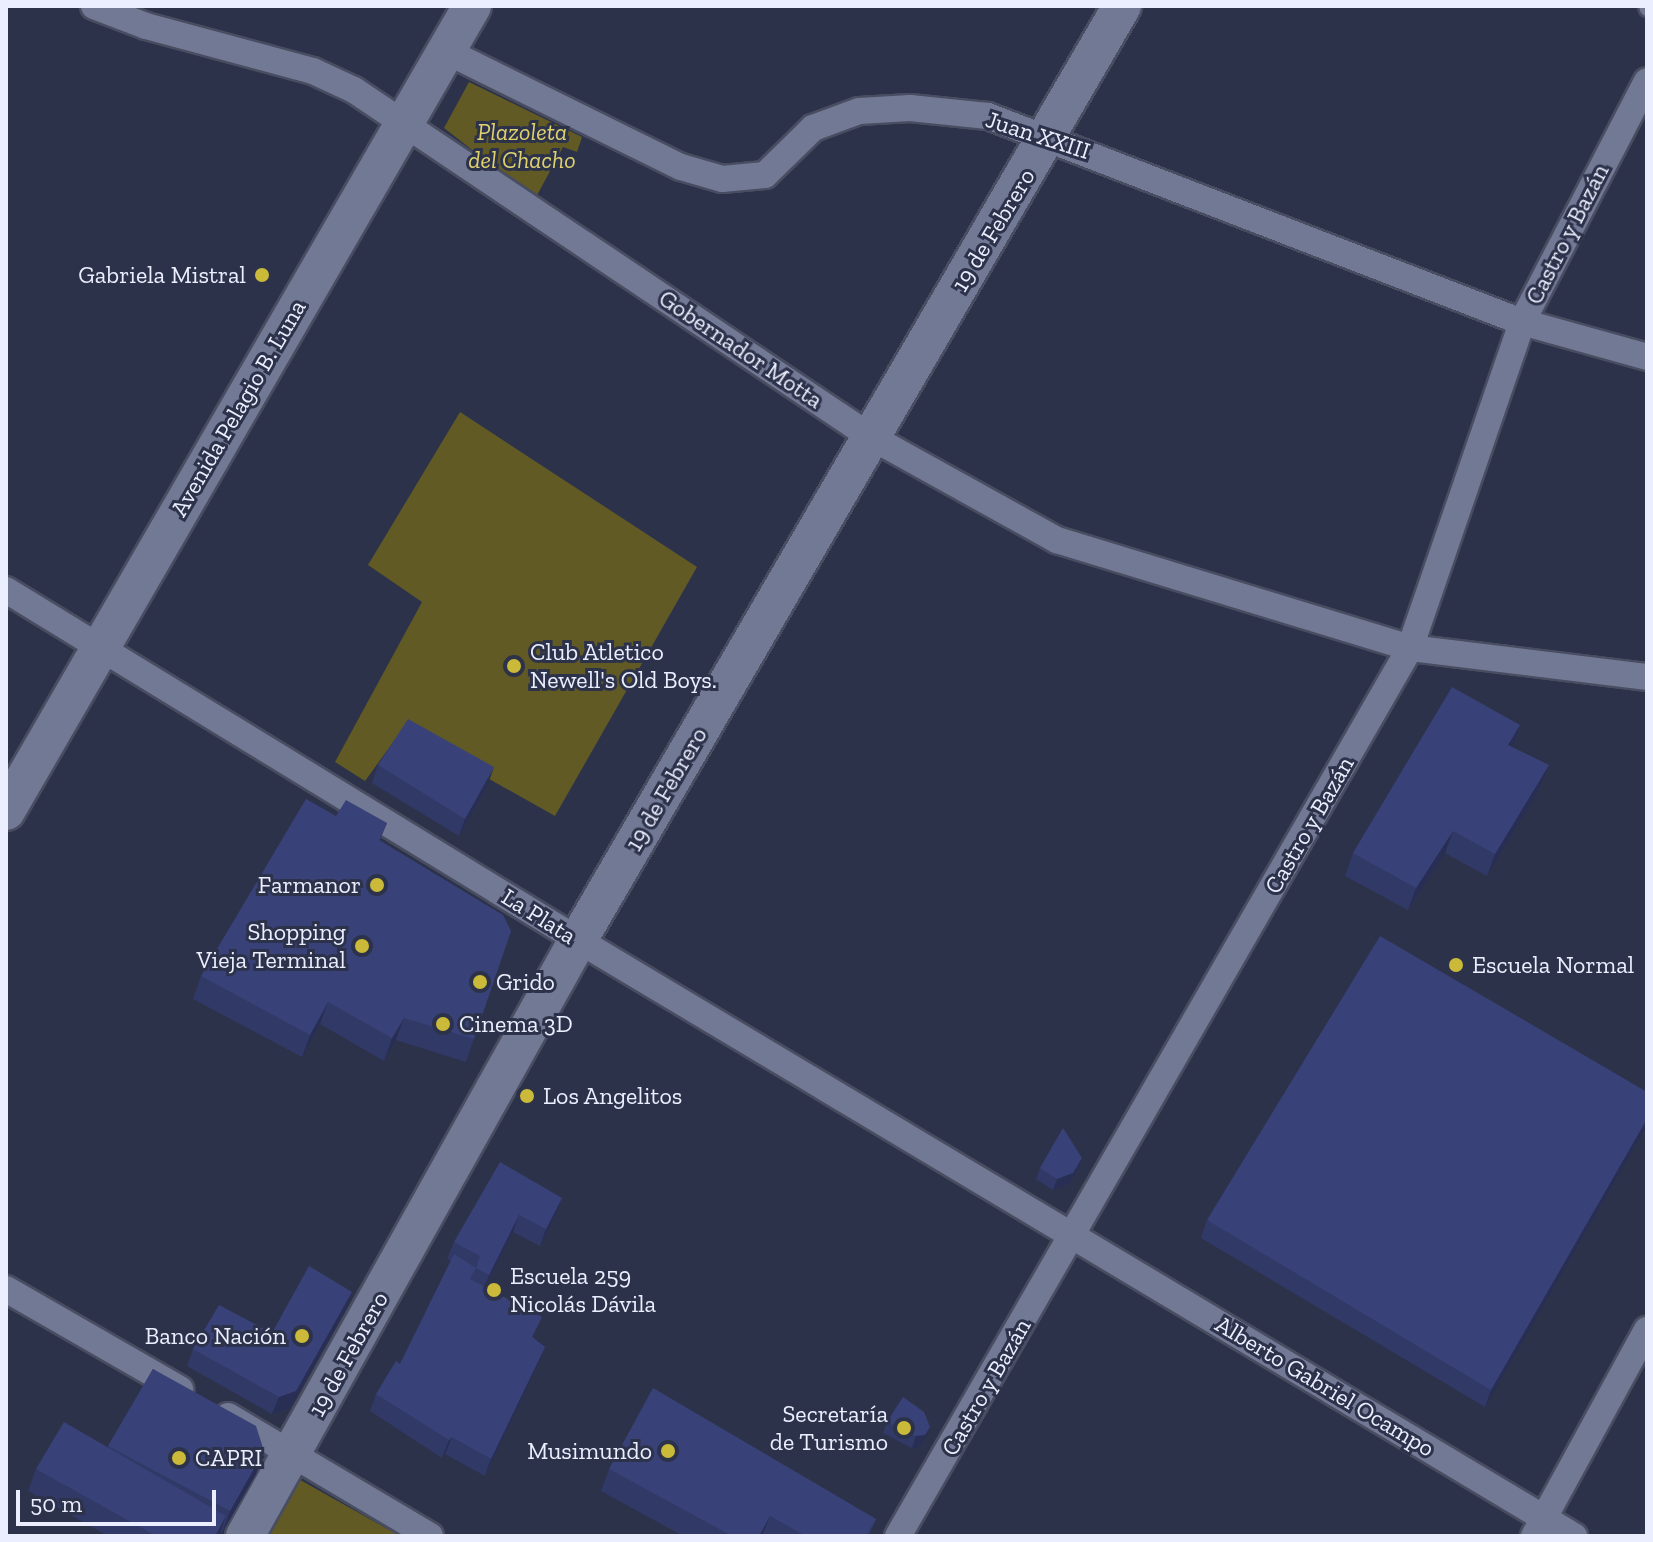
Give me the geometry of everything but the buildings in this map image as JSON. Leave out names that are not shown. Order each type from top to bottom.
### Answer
[{"type":"main road","name":"Avenida Pelagio B. Luna","points":[[6,811],[472,6]]},
{"type":"main road","name":"19 de Febrero","points":[[245,1536],[578,940],[1122,6]]},
{"type":"street","name":"Gobernador Motta","points":[[94,6],[146,26],[313,71],[404,123],[871,437],[1092,554],[1410,648],[1647,677]]},
{"type":"street","name":"Juan XXIII","points":[[446,51],[681,167],[722,179],[765,175],[813,128],[859,111],[910,108],[988,116],[1049,136],[1522,322],[1647,357]]},
{"type":"street","name":"Castro y Bazán","points":[[898,1536],[1075,1235],[1410,648],[1522,322],[1647,81]]},
{"type":"street","name":"La Plata","points":[[6,590],[578,940],[1075,1235]]},
{"type":"street","name":"Alberto Gabriel Ocampo","points":[[1075,1235],[1539,1527],[1574,1536]]},
{"type":"street","points":[[6,1289],[293,1453],[430,1536]]},
{"type":"street","points":[[1539,1527],[1647,1330]]},
{"type":"green space","name":"Plazoleta del Chacho","points":[[469,82],[582,137],[577,152],[563,147],[535,199],[444,128]]},
{"type":"green space","name":"Club Atletico Newell's Old Boys.","points":[[460,412],[697,567],[555,816],[402,730],[365,781],[335,762],[422,602],[368,565]]},
{"type":"green space","points":[[295,1477],[400,1536],[261,1536]]},
{"type":"place","name":"Gabriela Mistral","points":[[262,275]]},
{"type":"place","name":"Club Atletico Newell's Old Boys.","points":[[514,666]]},
{"type":"place","name":"Farmanor","points":[[377,885]]},
{"type":"place","name":"Shopping Vieja Terminal","points":[[362,946]]},
{"type":"place","name":"Escuela Normal","points":[[1456,965]]},
{"type":"place","name":"Grido","points":[[480,982]]},
{"type":"place","name":"Cinema 3D","points":[[443,1024]]},
{"type":"place","name":"Los Angelitos","points":[[527,1096]]},
{"type":"place","name":"Escuela 259 Nicolás Dávila","points":[[494,1290]]},
{"type":"place","name":"Banco Nación","points":[[302,1336]]},
{"type":"place","name":"Secretaría de Turismo","points":[[904,1428]]},
{"type":"place","name":"Musimundo","points":[[668,1451]]},
{"type":"place","name":"CAPRI","points":[[179,1458]]}]
